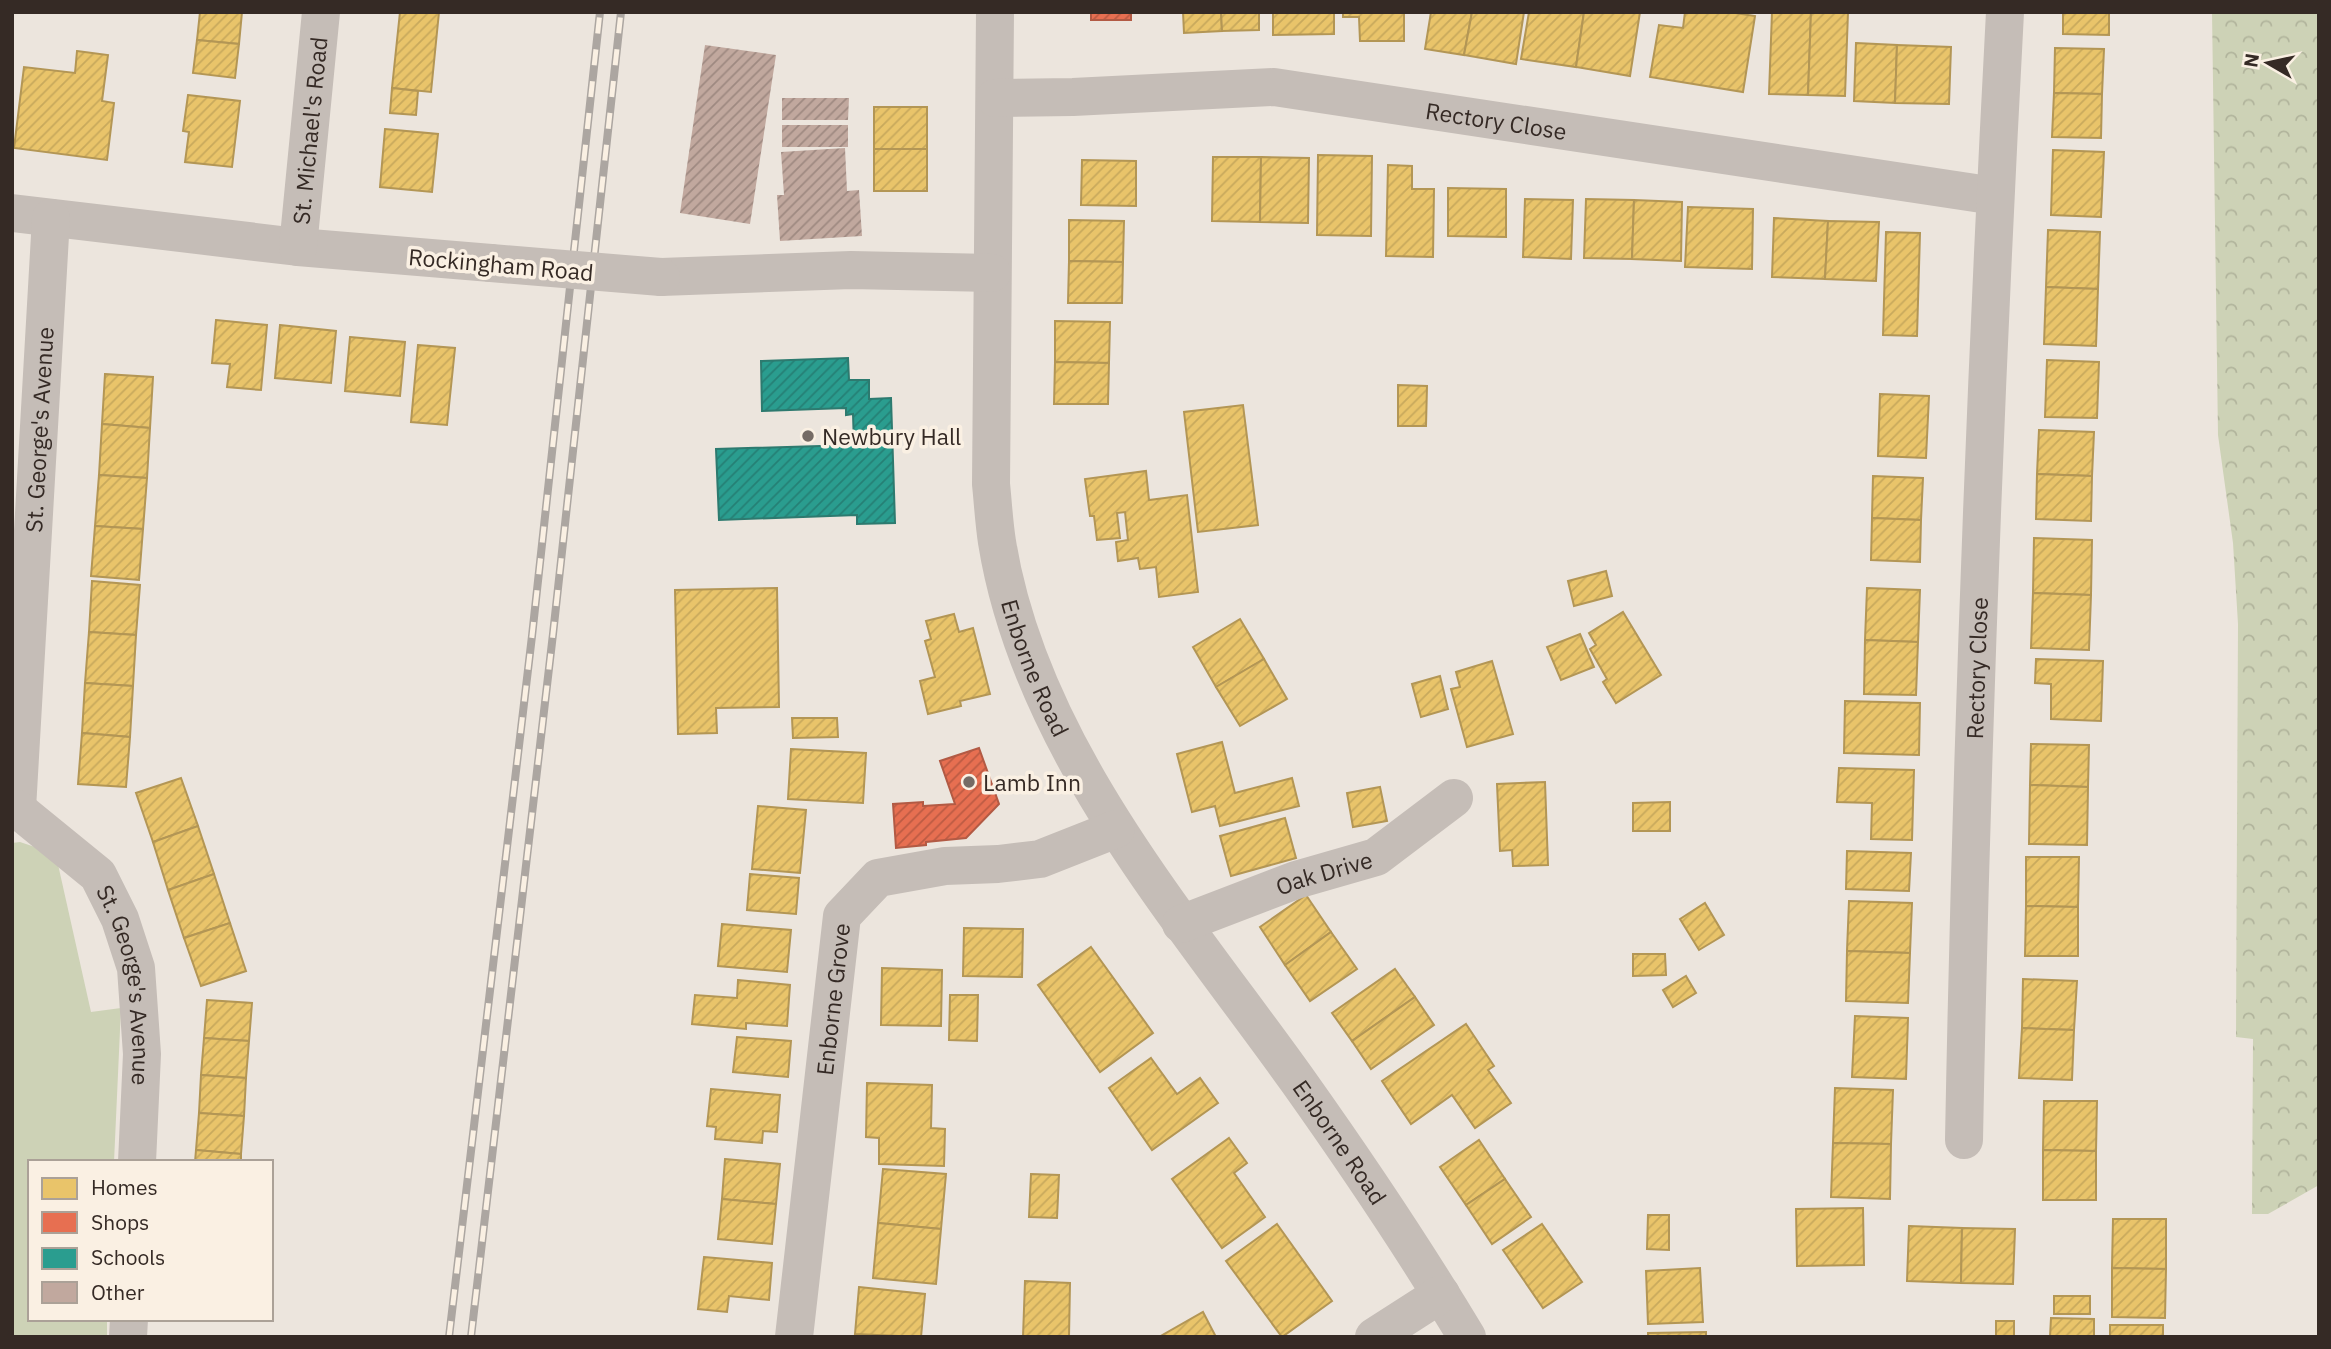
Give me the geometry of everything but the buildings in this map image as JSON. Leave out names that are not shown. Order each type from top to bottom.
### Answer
[{"type":"street","name":"St. Michael's Road","points":[[298,247],[321,12]]},
{"type":"street","name":"Enborne Road","points":[[995,12],[991,484],[997,542],[1010,601],[1037,677],[1057,725],[1116,829],[1181,924],[1298,1081],[1384,1206],[1467,1337]]},
{"type":"street","name":"Rectory Close","points":[[1964,1140],[1968,905],[1995,197],[2005,12]]},
{"type":"street","name":"Rectory Close","points":[[995,98],[1274,87],[1995,197]]},
{"type":"street","name":"Rockingham Road","points":[[12,213],[298,247],[662,276],[851,270],[992,273]]},
{"type":"street","name":"St. George's Avenue","points":[[51,218],[15,810],[98,875],[120,919],[136,968],[142,1042],[137,1160]]},
{"type":"street","name":"Oak Drive","points":[[1181,924],[1296,880],[1376,857],[1454,798]]},
{"type":"street","name":"Enborne Grove","points":[[794,1337],[842,916],[878,878],[945,866],[1040,859],[1116,829]]},
{"type":"street","points":[[1374,1337],[1441,1294]]},
{"type":"green space","points":[[2212,12],[2319,12],[2319,1185],[2268,1214],[2252,1214],[2253,1039],[2236,1037],[2238,624],[2233,543],[2218,435]]},
{"type":"green space","points":[[20,842],[47,851],[57,860],[91,1012],[121,1008],[114,1160],[28,1160],[28,1321],[107,1321],[107,1337],[12,1337],[12,843]]},
{"type":"railway","points":[[449,1337],[532,636],[600,12]]},
{"type":"railway","points":[[471,1337],[553,634],[621,12]]},
{"type":"place","name":"Newbury Hall","points":[[808,436]]},
{"type":"place","name":"Lamb Inn","points":[[969,782]]}]
